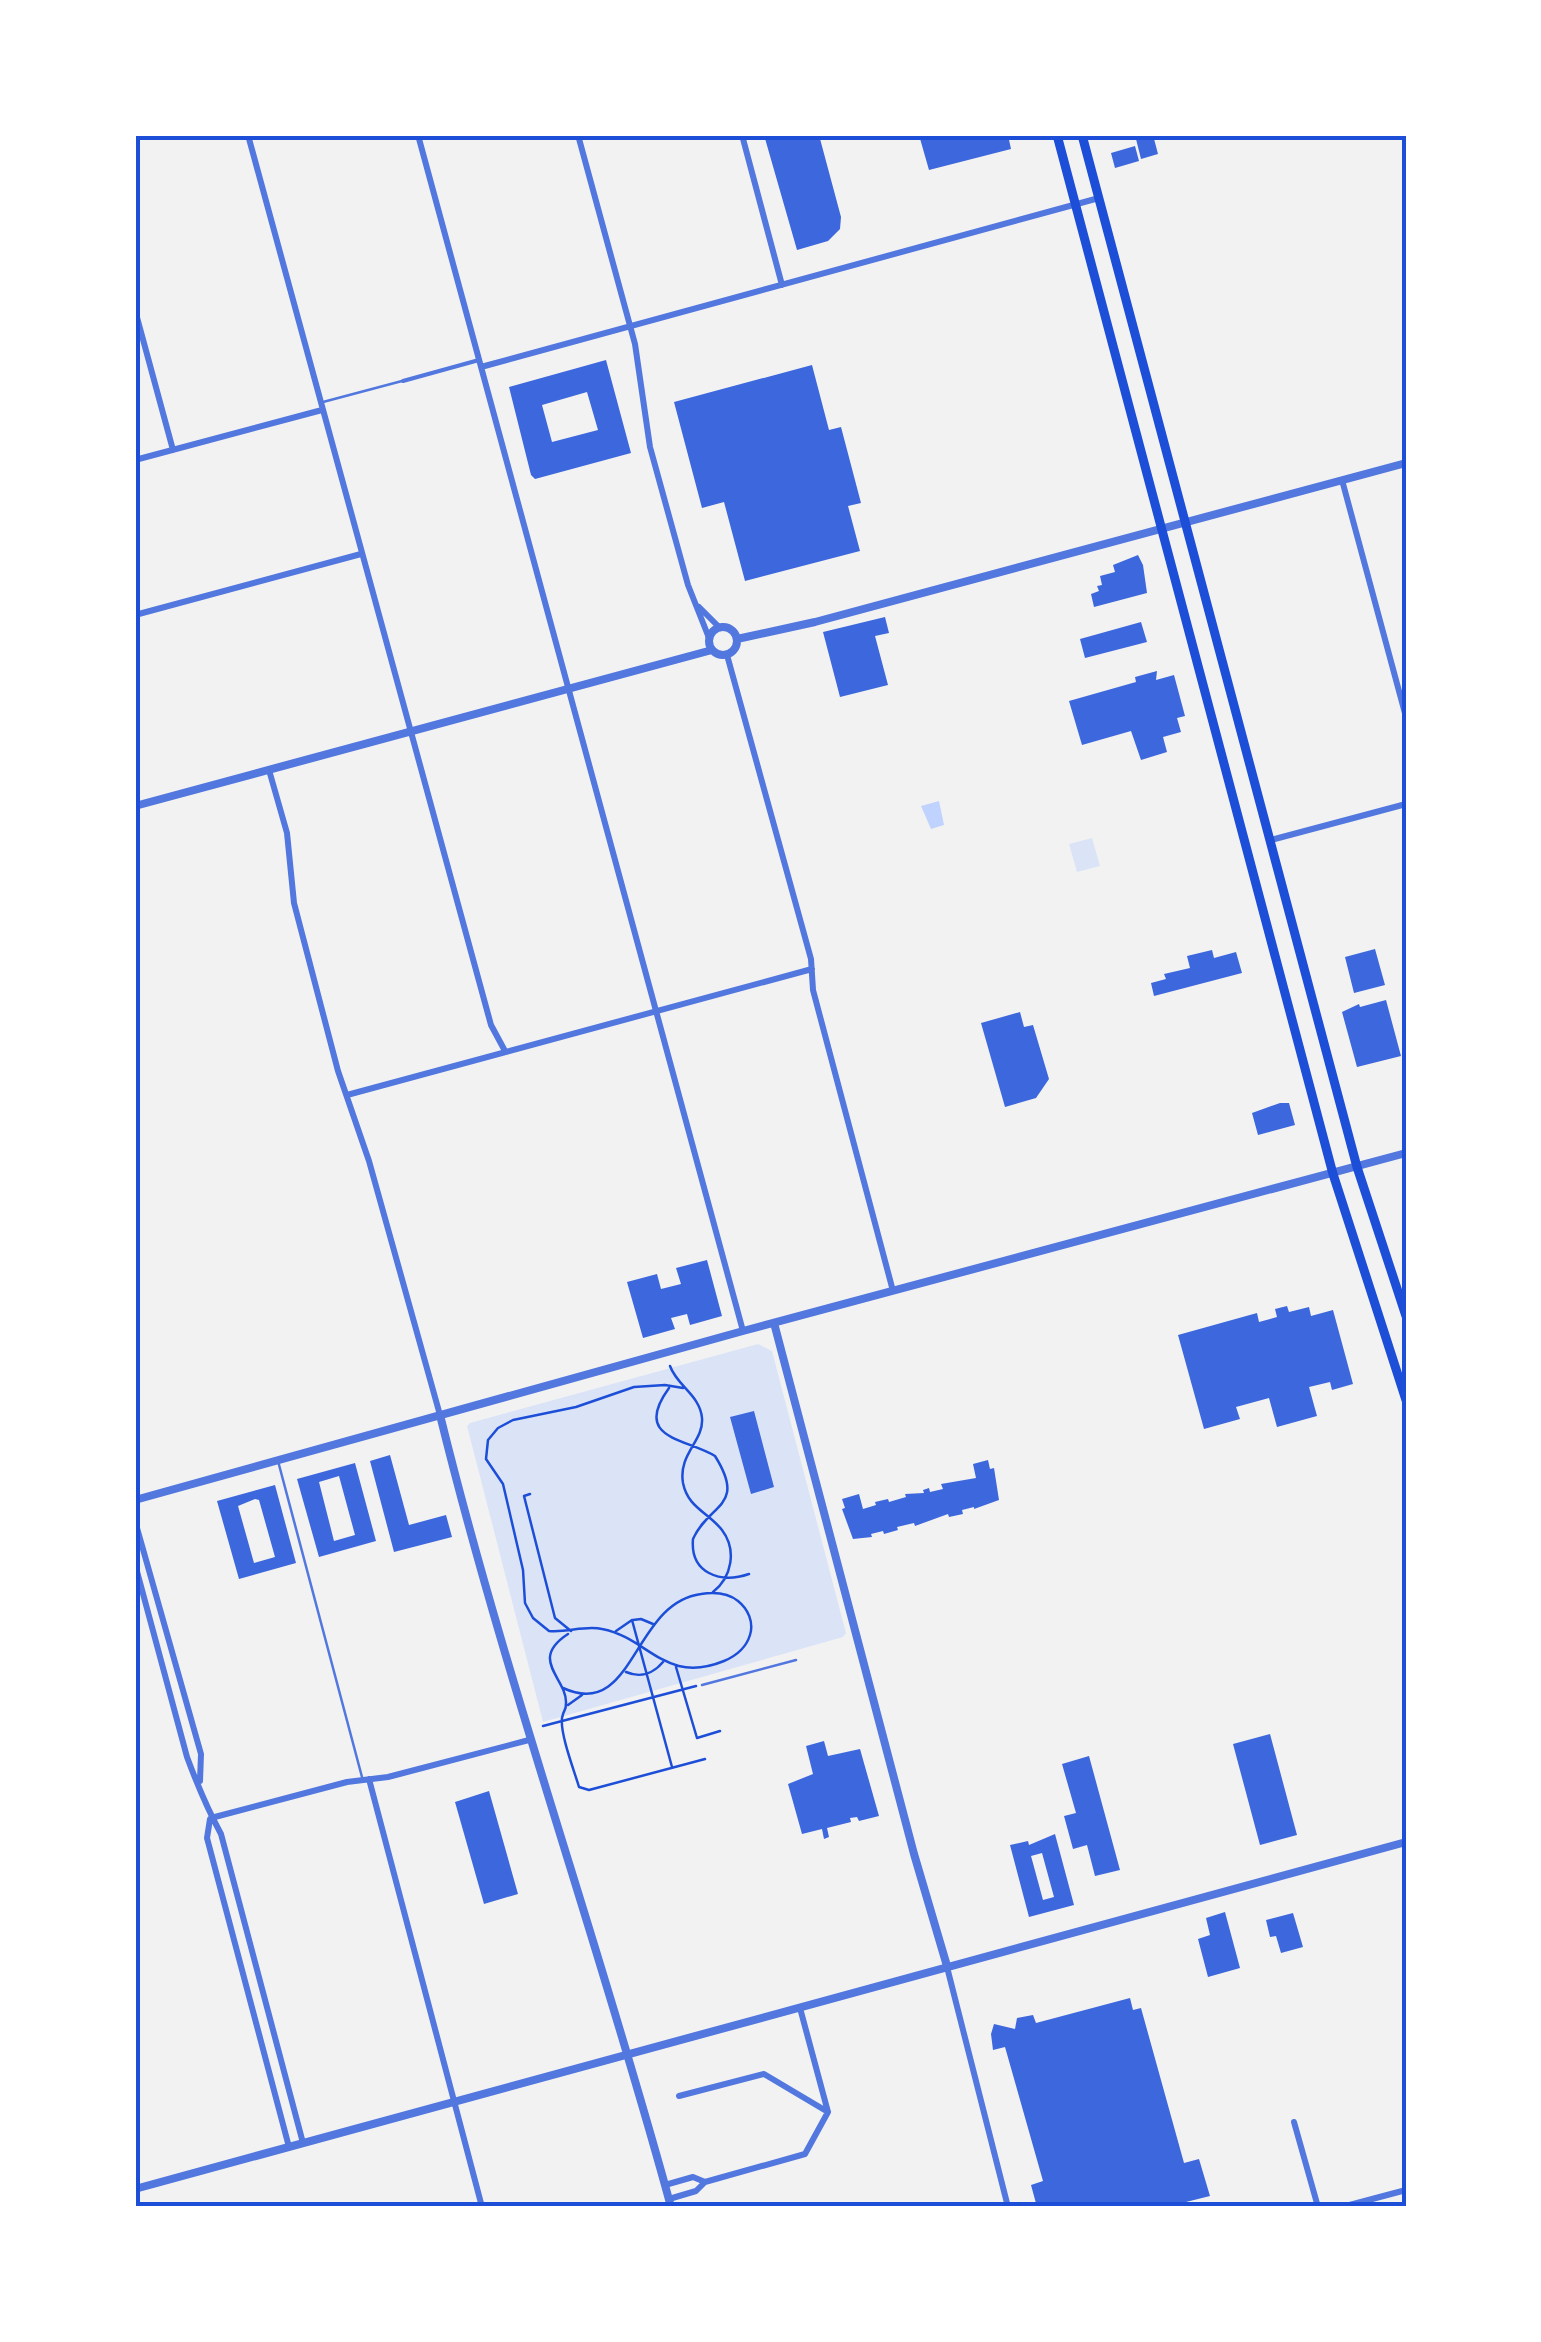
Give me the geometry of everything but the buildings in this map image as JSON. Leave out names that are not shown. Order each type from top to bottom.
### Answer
[{"type":"main road","points":[[1057,135],[1333,1174],[1406,1400]]},
{"type":"main road","points":[[1082,135],[1358,1167],[1406,1316]]},
{"type":"street","points":[[248,135],[491,1026],[506,1051]]},
{"type":"street","points":[[418,135],[743,1331]]},
{"type":"street","points":[[578,135],[630,326],[644,424],[688,585],[712,650]]},
{"type":"street","points":[[742,135],[782,285]]},
{"type":"street","points":[[403,380],[630,326],[1099,198]]},
{"type":"street","points":[[135,310],[173,450]]},
{"type":"street","points":[[135,460],[322,406]]},
{"type":"street","points":[[737,639],[815,622],[1406,463]]},
{"type":"street","points":[[1342,480],[1406,717]]},
{"type":"street","points":[[135,616],[362,554]]},
{"type":"street","points":[[698,607],[720,628],[730,629],[737,639]]},
{"type":"street","points":[[710,638],[720,628]]},
{"type":"street","points":[[135,806],[712,650],[726,654],[734,650],[737,639]]},
{"type":"street","points":[[726,654],[812,969],[813,990],[893,1291]]},
{"type":"street","points":[[269,770],[287,833],[294,903],[346,1095],[369,1162],[529,1740],[628,2054],[670,2203],[706,2182],[805,2154],[828,2112],[800,2008]]},
{"type":"street","points":[[1271,840],[1406,804]]},
{"type":"street","points":[[346,1095],[812,969]]},
{"type":"street","points":[[135,1500],[1406,1153]]},
{"type":"street","points":[[774,1323],[1008,2207]]},
{"type":"street","points":[[135,1521],[200,1754],[200,1783]]},
{"type":"street","points":[[135,1564],[186,1757],[200,1783],[210,1819],[221,1834],[303,2143]]},
{"type":"street","points":[[210,1819],[529,1740]]},
{"type":"street","points":[[366,1779],[482,2207]]},
{"type":"street","points":[[210,1819],[206,1838],[289,2147]]},
{"type":"street","points":[[135,2190],[1406,1842]]},
{"type":"street","points":[[679,2096],[764,2074],[828,2112]]},
{"type":"street","points":[[1294,2122],[1318,2207]]},
{"type":"street","points":[[665,2185],[693,2177],[706,2182]]},
{"type":"street","points":[[1342,2207],[1406,2190]]},
{"type":"lane","points":[[322,406],[403,380]]},
{"type":"lane","points":[[278,1460],[366,1779]]},
{"type":"lane","points":[[702,1684],[796,1660]]},
{"type":"path","points":[[670,1366],[668,1385],[658,1406],[661,1429],[678,1443],[715,1456],[726,1478],[724,1501],[696,1532],[692,1548],[695,1561],[704,1572],[726,1579],[749,1574]]},
{"type":"path","points":[[671,1372],[696,1400],[702,1417],[682,1470],[686,1493],[720,1528],[730,1546],[726,1579],[730,1595]]},
{"type":"path","points":[[583,1694],[563,1688],[555,1680],[551,1668],[554,1648],[547,1630],[533,1618],[525,1603],[523,1570],[502,1484],[486,1459],[488,1440],[498,1428],[513,1420],[576,1407],[634,1388],[683,1388]]},
{"type":"path","points":[[530,1494],[524,1496],[554,1615],[572,1632]]},
{"type":"path","points":[[712,1592],[726,1579]]},
{"type":"path","points":[[547,1630],[599,1628],[614,1633],[638,1647],[664,1661],[708,1666],[735,1656],[745,1646],[752,1626],[742,1603],[730,1595],[712,1592],[682,1599],[669,1606],[653,1624],[638,1647],[625,1671],[611,1686],[583,1694],[567,1706]]},
{"type":"path","points":[[547,1630],[554,1615]]},
{"type":"path","points":[[614,1633],[632,1620],[653,1624]]},
{"type":"path","points":[[632,1620],[672,1768]]},
{"type":"path","points":[[554,1648],[572,1632]]},
{"type":"path","points":[[625,1671],[646,1674],[664,1661]]},
{"type":"path","points":[[676,1665],[697,1738],[720,1731]]},
{"type":"path","points":[[543,1726],[702,1684]]},
{"type":"path","points":[[563,1688],[567,1706],[562,1722],[578,1787],[589,1790],[706,1760]]},
{"type":"shaded area","points":[[1092,838],[1100,866],[1077,872],[1069,844]]},
{"type":"shaded area","points":[[758,1344],[772,1351],[846,1633],[543,1722],[467,1426]]},
{"type":"water","points":[[939,801],[944,825],[931,829],[921,806]]}]
